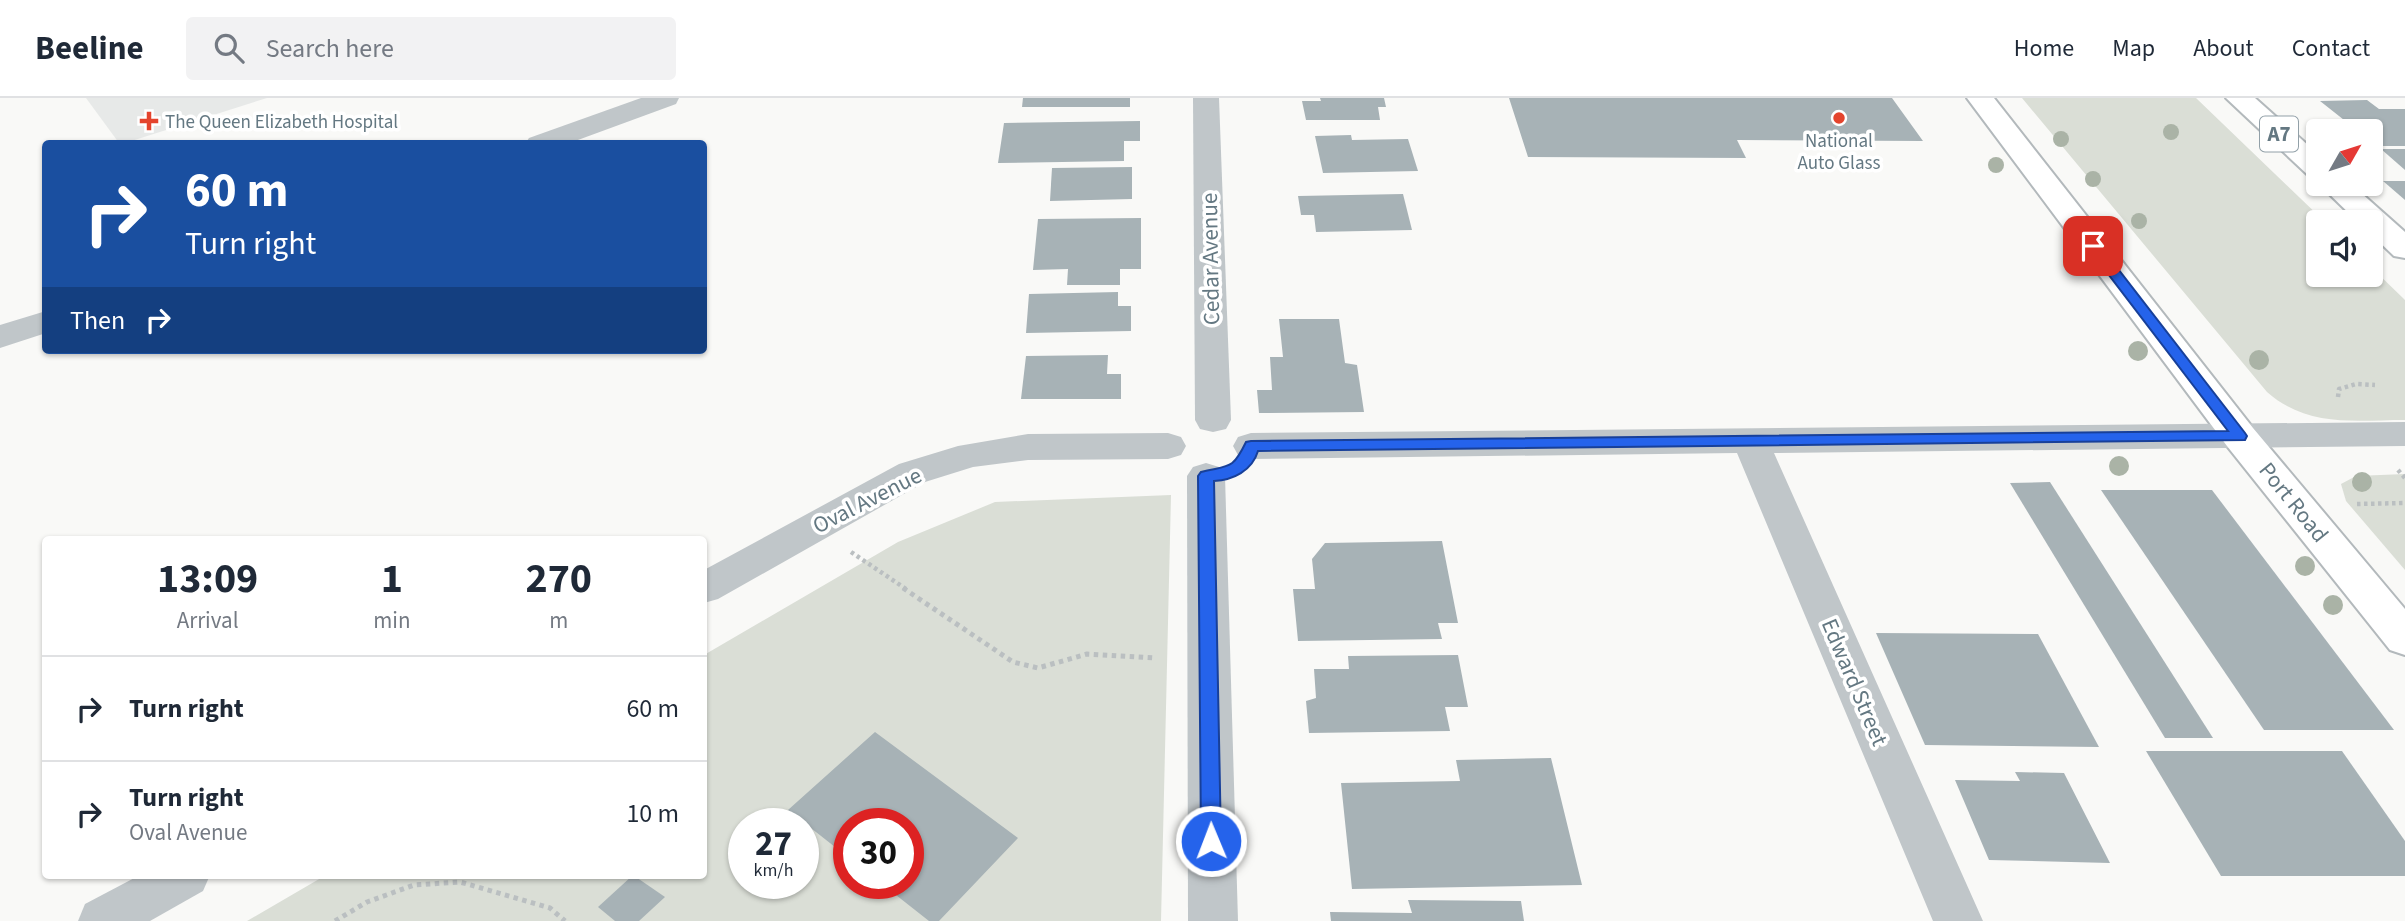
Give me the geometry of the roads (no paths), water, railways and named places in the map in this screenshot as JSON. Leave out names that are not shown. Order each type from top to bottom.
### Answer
[{"type":"highway","name":"Port Road","points":[[1980,98],[2240,436],[2405,638]]},
{"type":"highway","name":"A7","points":[[2239,98],[2306,158]]},
{"type":"highway","points":[[2347,196],[2405,248]]},
{"type":"street","points":[[550,140],[666,98]]},
{"type":"street","name":"Cedar Avenue","points":[[1206,98],[1213,420]]},
{"type":"street","points":[[0,338],[42,322]]},
{"type":"street","points":[[1213,420],[1242,431],[1251,446],[1249,456],[1239,468],[1223,475],[1206,476],[1178,467],[1171,459],[1168,446],[1175,432],[1193,422],[1213,420]]},
{"type":"street","points":[[1251,446],[2405,434]]},
{"type":"street","name":"Edward Street","points":[[1751,442],[1958,921]]},
{"type":"street","name":"Oval Avenue","points":[[707,586],[912,472],[971,455],[1028,447],[1168,446]]},
{"type":"street","points":[[1206,476],[1213,921]]},
{"type":"street","points":[[103,921],[179,879]]},
{"type":"place","name":"National Auto Glass","points":[[1839,118]]},
{"type":"place","name":"The Queen Elizabeth Hospital","points":[[149,121]]}]
